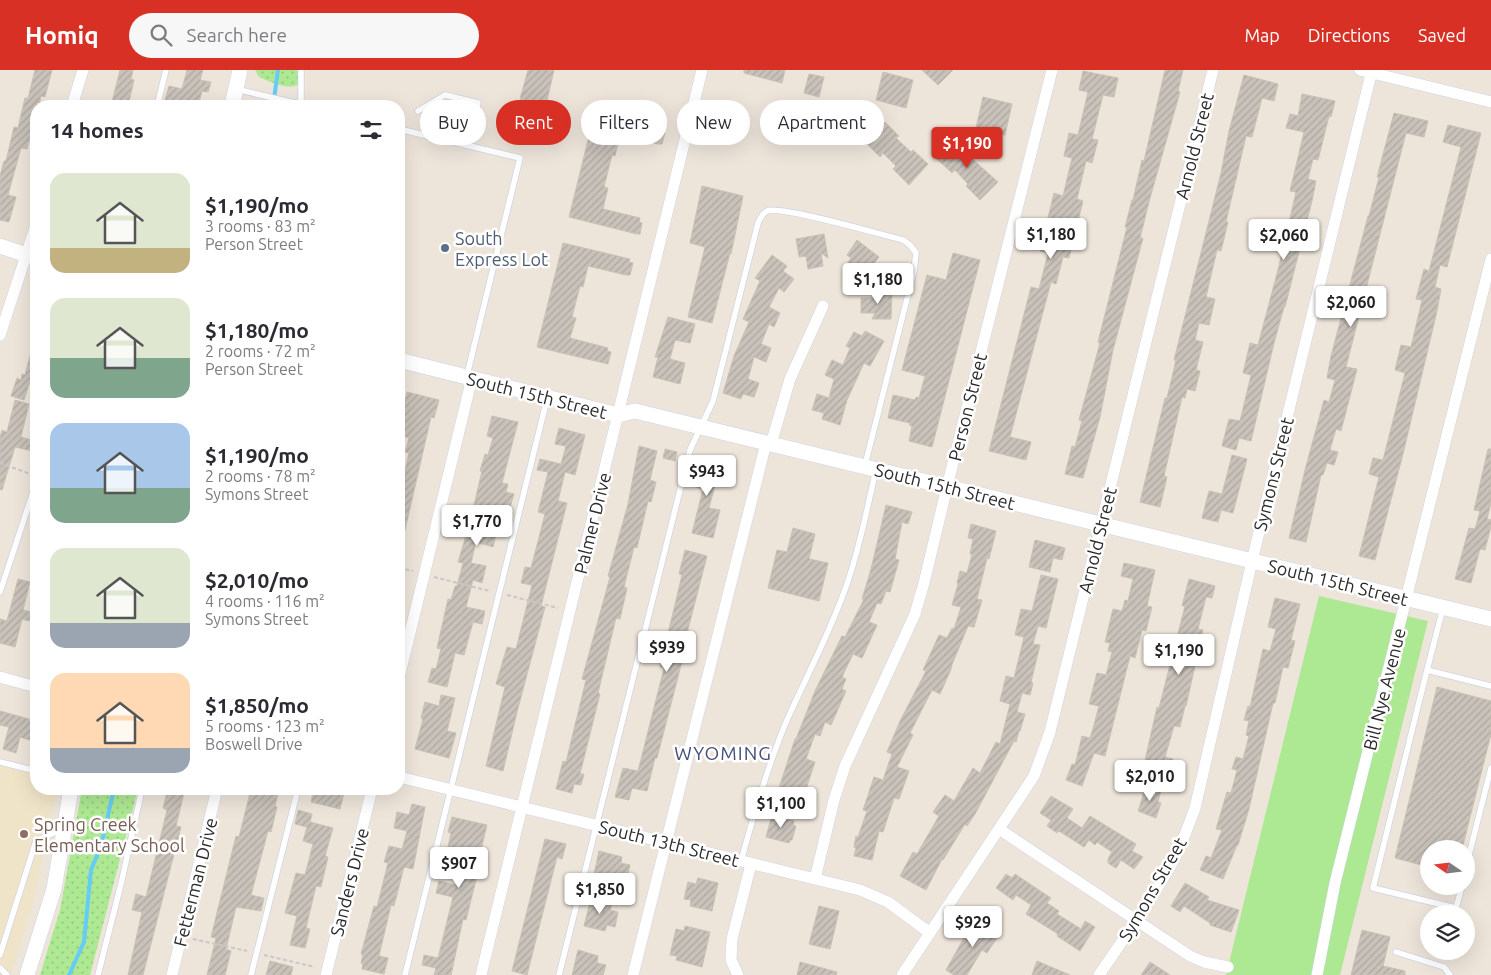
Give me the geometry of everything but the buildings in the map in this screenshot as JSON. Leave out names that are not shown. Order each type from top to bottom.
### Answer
[{"type":"main road","points":[[233,100],[240,70]]},
{"type":"main road","points":[[0,246],[30,255]]},
{"type":"main road","name":"South 15th Street","points":[[405,366],[469,378],[618,415],[635,411],[1491,619]]},
{"type":"main road","points":[[27,975],[54,889],[70,795]]},
{"type":"street","points":[[74,100],[83,70]]},
{"type":"street","name":"Palmer Drive","points":[[482,975],[702,70]]},
{"type":"street","name":"Person Street","points":[[815,879],[834,800],[845,766],[915,614],[1052,70]]},
{"type":"street","name":"Arnold Street","points":[[902,975],[1034,776],[1050,732],[1213,70]]},
{"type":"street","points":[[1360,70],[1372,71],[1491,102]]},
{"type":"street","name":"Symons Street","points":[[1099,975],[1171,864],[1183,839],[1194,808],[1252,561],[1372,71]]},
{"type":"street","name":"Bill Nye Avenue","points":[[1317,975],[1335,883],[1491,259]]},
{"type":"street","points":[[0,336],[30,261]]},
{"type":"street","points":[[633,975],[769,444],[790,379],[823,306]]},
{"type":"street","points":[[405,653],[469,378]]},
{"type":"street","points":[[0,677],[30,685]]},
{"type":"street","name":"South 13th Street","points":[[405,778],[860,890],[888,902],[930,933]]},
{"type":"street","name":"Fetterman Drive","points":[[172,975],[216,795]]},
{"type":"street","name":"Sanders Drive","points":[[326,975],[371,795]]},
{"type":"street","points":[[999,829],[1190,956],[1204,962],[1228,967]]},
{"type":"street","points":[[738,975],[731,960],[732,939],[746,862]]},
{"type":"lane","points":[[158,100],[166,70]]},
{"type":"lane","points":[[301,70],[304,100]]},
{"type":"lane","points":[[236,89],[281,100]]},
{"type":"lane","points":[[418,111],[445,95],[478,103],[467,146]]},
{"type":"lane","points":[[405,130],[520,158],[469,378]]},
{"type":"lane","points":[[559,975],[690,450],[713,401],[760,217],[766,212],[773,210],[794,213],[903,240],[916,253],[914,271],[870,468],[848,582],[839,607],[786,722],[766,776],[746,862]]},
{"type":"lane","points":[[405,975],[547,397]]},
{"type":"lane","points":[[0,592],[30,501]]},
{"type":"lane","points":[[1444,607],[1373,888],[1456,908],[1460,895]]},
{"type":"lane","points":[[1427,670],[1491,686]]},
{"type":"lane","points":[[0,762],[30,769]]},
{"type":"lane","points":[[1473,840],[1491,768]]},
{"type":"lane","points":[[98,975],[141,795]]},
{"type":"lane","points":[[251,975],[296,795]]},
{"type":"lane","points":[[0,955],[36,841],[64,828]]},
{"type":"lane","points":[[1396,952],[1444,966],[1450,975]]},
{"type":"lane","points":[[0,968],[7,975]]},
{"type":"path","points":[[0,463],[30,474]]},
{"type":"path","points":[[405,569],[570,610]]},
{"type":"shaded area","name":"Spring Creek Elementary School","points":[[0,764],[30,772],[30,795],[55,795],[35,896],[11,975],[0,975]]},
{"type":"green space","points":[[255,70],[302,70],[302,78],[297,85],[287,86],[259,77]]},
{"type":"green space","points":[[1319,596],[1428,621],[1340,975],[1226,975]]},
{"type":"green space","points":[[81,795],[136,795],[90,975],[40,975],[60,910]]},
{"type":"waterway","points":[[274,100],[278,70]]},
{"type":"waterway","points":[[69,975],[84,942],[91,870],[101,846],[113,795]]},
{"type":"place","name":"South Express Lot","points":[[445,248]]},
{"type":"place","name":"Spring Creek Elementary School","points":[[24,834]]},
{"type":"district","name":"WYOMING","points":[[723,753]]}]
